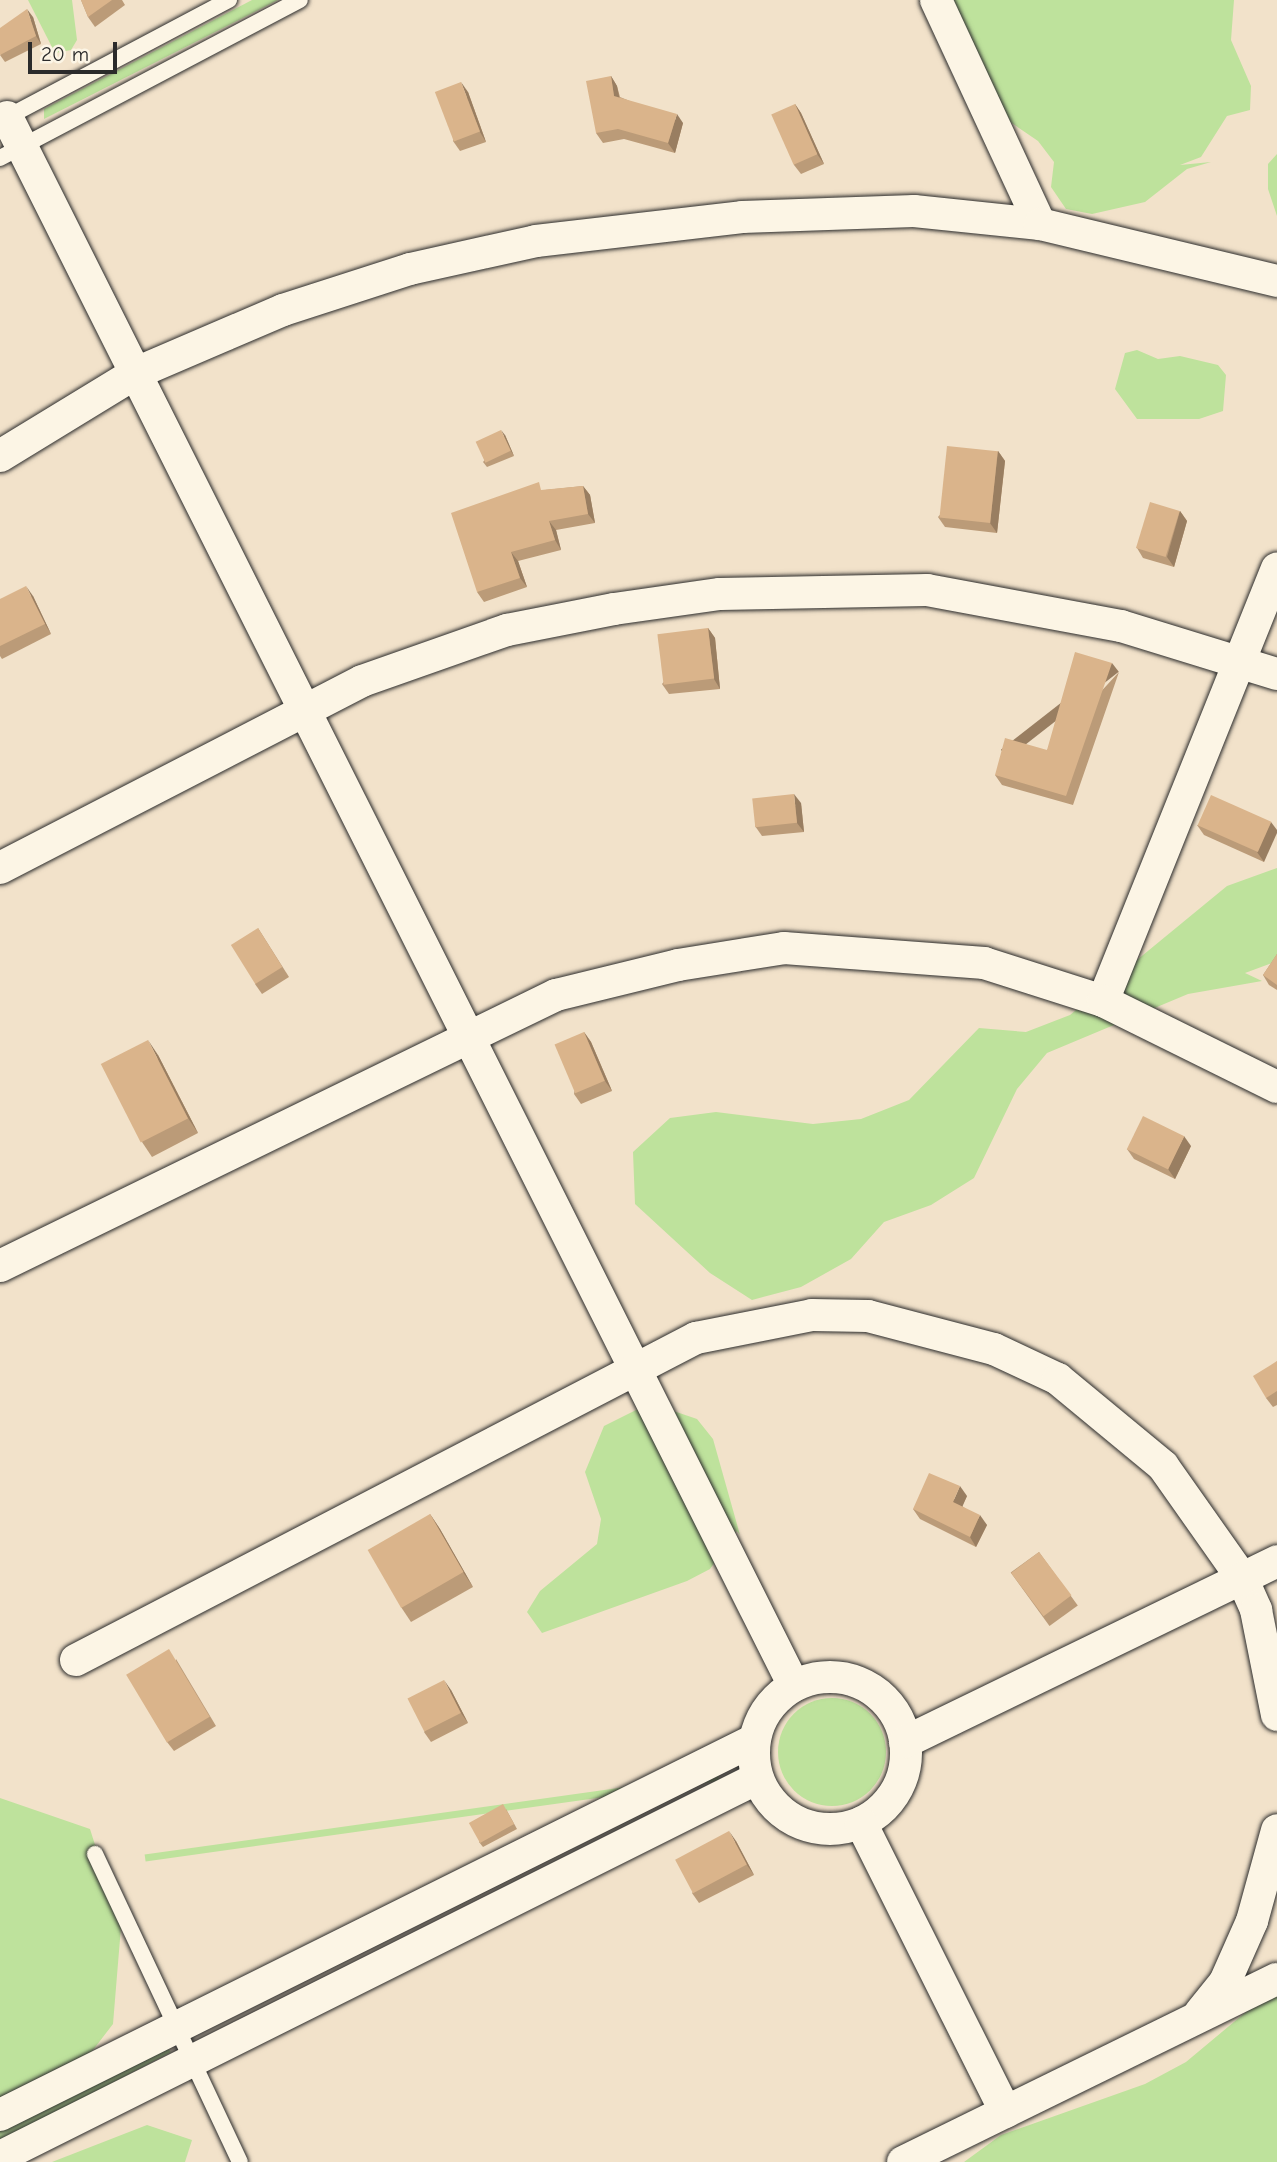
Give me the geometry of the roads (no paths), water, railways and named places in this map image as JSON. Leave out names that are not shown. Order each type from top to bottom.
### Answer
[{"type":"street","points":[[936,0],[1040,224]]},
{"type":"street","points":[[4,119],[11,153],[136,373],[793,1686]]},
{"type":"street","points":[[0,456],[136,373],[283,310],[410,269],[537,241],[742,217],[914,211],[1040,224],[1277,282]]},
{"type":"street","points":[[1103,1000],[1277,569]]},
{"type":"street","points":[[0,868],[304,706],[507,630],[720,594],[824,589],[928,590],[1024,606],[1240,660],[1277,674]]},
{"type":"street","points":[[0,1266],[556,995],[678,965],[783,948],[984,963],[1103,1000],[1277,1087]]},
{"type":"street","points":[[76,1660],[696,1338],[812,1315],[868,1316],[994,1349],[1058,1380],[1134,1437],[1222,1541],[1242,1578],[1256,1610],[1277,1715]]},
{"type":"street","points":[[905,1742],[1277,1561]]},
{"type":"street","points":[[841,1677],[864,1685],[899,1719],[905,1742],[897,1790],[861,1823],[812,1827],[770,1800],[758,1778],[754,1740],[762,1718],[793,1686],[841,1677]]},
{"type":"street","points":[[0,2115],[754,1740]]},
{"type":"street","points":[[0,2157],[758,1778]]},
{"type":"street","points":[[861,1823],[1006,2112]]},
{"type":"street","points":[[1195,2020],[1225,1982],[1252,1922],[1277,1830]]},
{"type":"street","points":[[903,2162],[1277,1979]]},
{"type":"lane","points":[[4,119],[229,0]]},
{"type":"lane","points":[[11,153],[300,0]]},
{"type":"lane","points":[[95,1854],[240,2162]]}]
